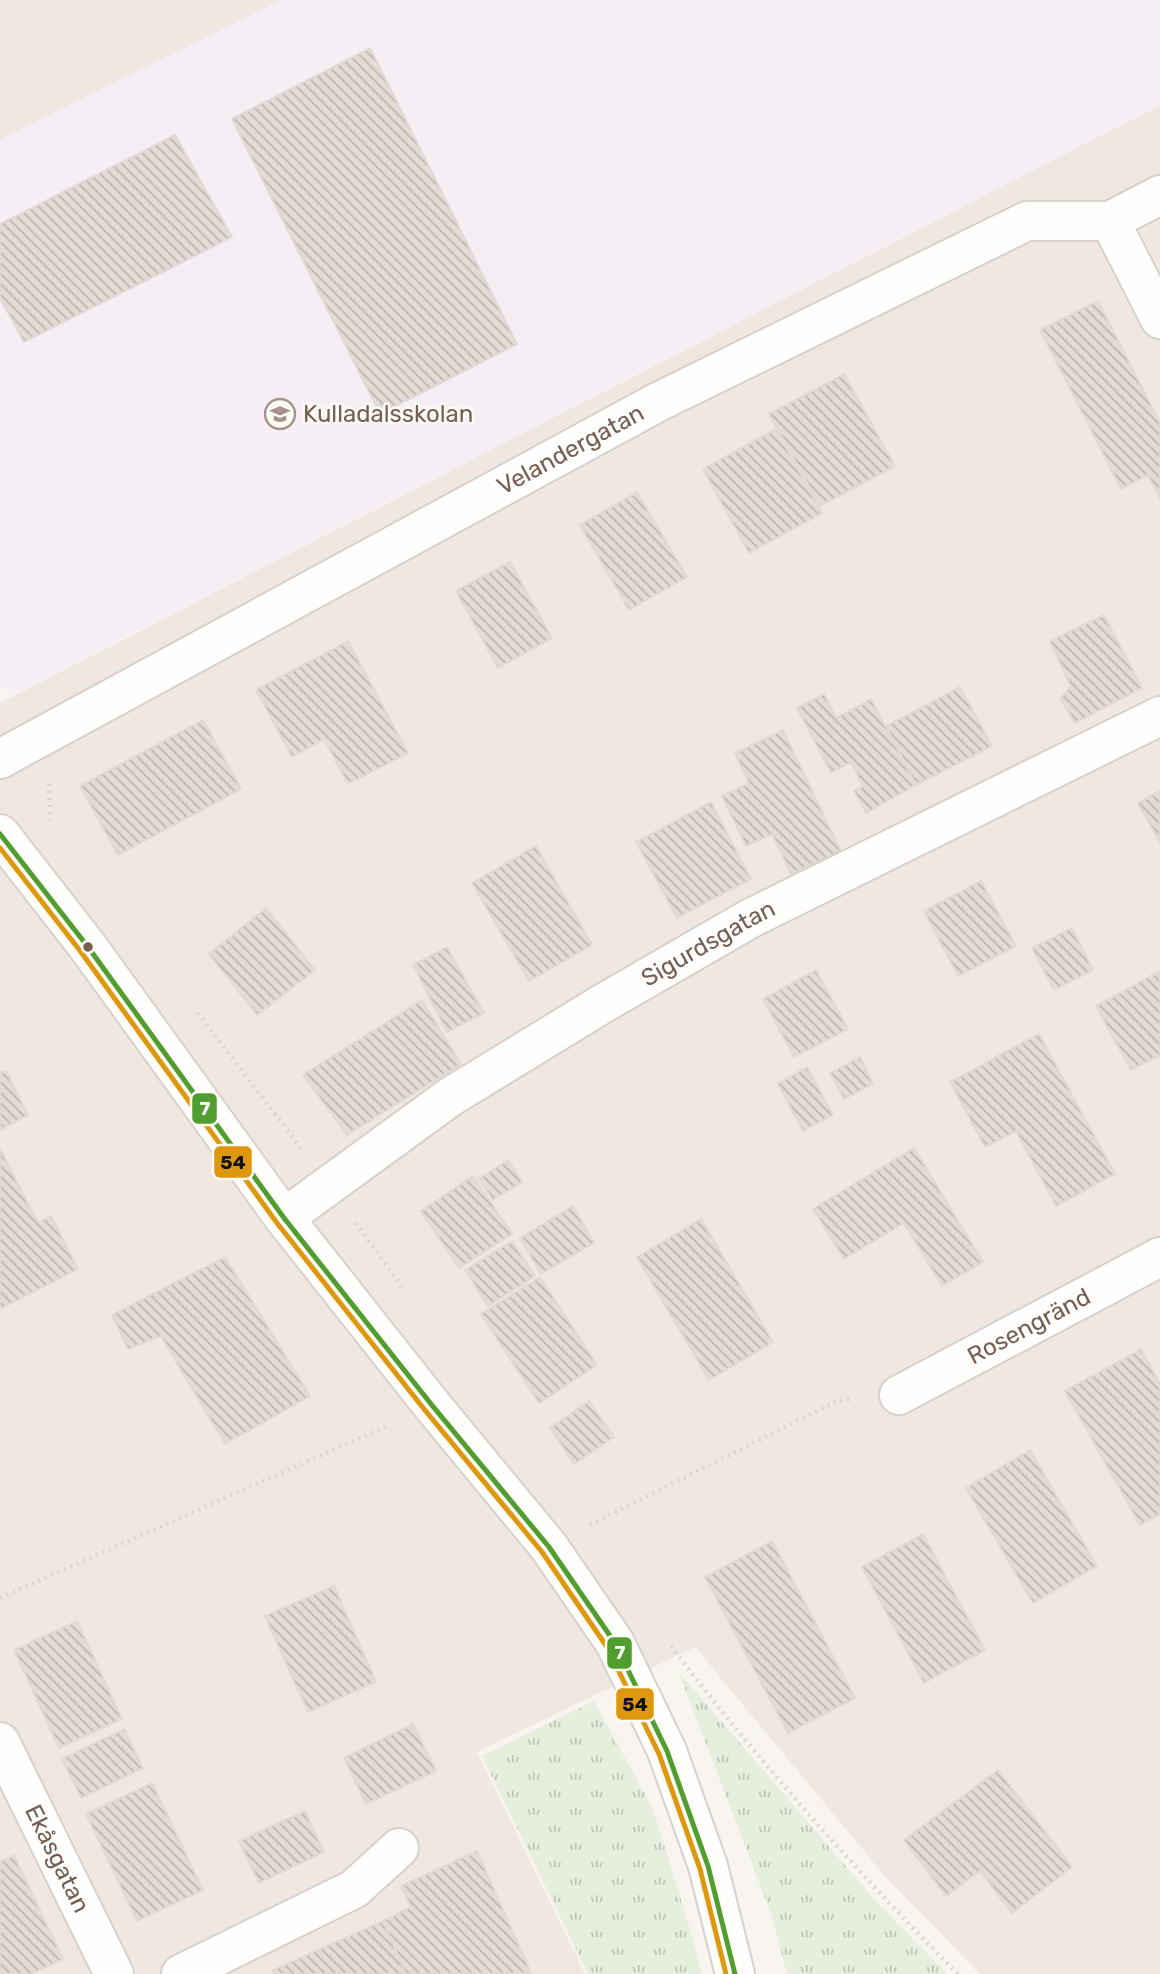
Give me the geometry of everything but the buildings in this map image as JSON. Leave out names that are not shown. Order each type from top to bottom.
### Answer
[{"type":"street","name":"Velandergatan","points":[[15,751],[658,402],[1027,221],[1110,221],[1160,195]]},
{"type":"street","points":[[1110,221],[1160,319]]},
{"type":"street","name":"Sigurdsgatan","points":[[284,1218],[450,1097],[602,1004],[751,918],[1160,716]]},
{"type":"street","points":[[0,834],[88,947],[284,1218],[549,1548],[615,1643],[667,1751],[708,1866],[735,1974]]},
{"type":"street","name":"Rosengränd","points":[[899,1395],[1160,1257]]},
{"type":"street","name":"Ekåsgatan","points":[[0,1742],[114,1974]]},
{"type":"street","points":[[181,1974],[354,1888],[398,1848]]},
{"type":"path","points":[[15,751],[50,774],[49,818],[57,829]]},
{"type":"path","points":[[193,1007],[406,1291]]},
{"type":"path","points":[[583,1529],[839,1400],[899,1395]]},
{"type":"path","points":[[0,1598],[395,1422]]},
{"type":"path","points":[[663,1636],[709,1697],[795,1798],[958,1974]]},
{"type":"shaded area","points":[[0,0],[281,0],[0,140]]},
{"type":"shaded area","name":"Kulladalsskolan","points":[[281,0],[1160,0],[1160,105],[19,692],[0,687],[0,140]]},
{"type":"shaded area","points":[[1160,105],[1160,1974],[980,1974],[883,1874],[695,1647],[477,1752],[585,1974],[0,1974],[0,703]]},
{"type":"green space","points":[[678,1671],[874,1899],[947,1974],[787,1974],[772,1916]]},
{"type":"green space","points":[[594,1701],[653,1809],[702,1974],[588,1974],[482,1756]]},
{"type":"transit line","name":"7","points":[[0,834],[88,947],[284,1218],[431,1404],[549,1547],[615,1643],[667,1751],[708,1866],[735,1974]]},
{"type":"transit line","name":"54","points":[[0,848],[81,952],[277,1223],[424,1409],[542,1552],[607,1647],[659,1754],[700,1869],[726,1974]]},
{"type":"place","name":"Kulladalsskolan","points":[[280,414]]}]
